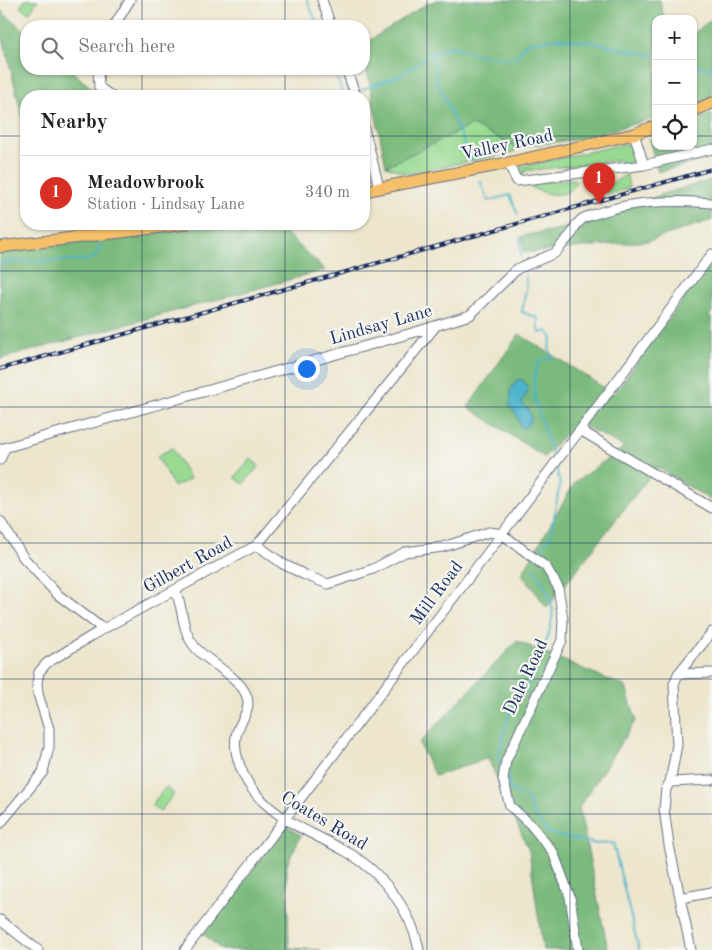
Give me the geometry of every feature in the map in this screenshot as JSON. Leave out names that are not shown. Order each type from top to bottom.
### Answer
[{"type":"main road","points":[[697,109],[712,103]]},
{"type":"main road","name":"Valley Road","points":[[370,189],[508,164],[634,134],[652,127]]},
{"type":"main road","points":[[0,247],[140,230]]},
{"type":"street","points":[[118,20],[130,0]]},
{"type":"street","points":[[322,0],[329,20]]},
{"type":"street","points":[[98,75],[99,87],[103,90]]},
{"type":"street","points":[[348,75],[354,90]]},
{"type":"street","points":[[634,134],[644,165]]},
{"type":"street","points":[[508,164],[517,181],[644,165],[712,149]]},
{"type":"street","points":[[370,152],[379,187]]},
{"type":"street","name":"Lindsay Lane","points":[[2,449],[470,315],[517,268],[555,253],[582,219],[613,208],[641,204],[712,203]]},
{"type":"street","name":"Mill Road","points":[[185,950],[568,447],[712,254]]},
{"type":"street","name":"Gilbert Road","points":[[0,824],[42,772],[49,747],[49,729],[38,694],[38,672],[47,663],[103,629],[258,545],[436,326]]},
{"type":"street","points":[[580,430],[712,508]]},
{"type":"street","points":[[0,460],[2,449]]},
{"type":"street","points":[[0,521],[23,558],[57,594],[103,629]]},
{"type":"street","points":[[258,545],[283,564],[328,584],[373,569],[405,552],[443,547],[489,532],[502,534]]},
{"type":"street","name":"Dale Road","points":[[502,534],[546,567],[558,587],[563,619],[562,640],[506,761],[503,779],[510,806],[530,824],[553,852],[570,897],[578,950]]},
{"type":"street","name":"Coates Road","points":[[174,591],[180,604],[184,626],[191,642],[205,657],[238,683],[246,694],[248,706],[236,738],[236,747],[244,774],[256,794],[285,820],[345,851],[371,870],[398,902],[414,932],[419,950]]},
{"type":"street","points":[[691,950],[670,849],[664,808],[666,789],[670,782],[677,745],[674,684],[678,674],[712,632]]},
{"type":"street","points":[[678,674],[712,673]]},
{"type":"street","points":[[670,782],[712,780]]},
{"type":"street","points":[[680,898],[712,892]]},
{"type":"street","points":[[0,920],[38,950]]},
{"type":"green space","points":[[25,0],[38,0],[29,13],[20,7]]},
{"type":"green space","points":[[437,0],[660,0],[663,15],[652,15],[652,119],[579,139],[516,147],[472,125],[386,166],[368,75],[370,75],[370,40],[426,4]]},
{"type":"green space","points":[[0,10],[20,27],[20,75],[76,75],[94,90],[20,90],[20,107],[0,25]]},
{"type":"green space","points":[[712,19],[712,98],[697,104],[697,60],[697,31]]},
{"type":"green space","points":[[712,113],[712,158],[658,172],[649,140],[652,139],[652,150],[697,150],[697,119]]},
{"type":"green space","points":[[472,125],[516,147],[514,152],[408,174],[386,166]]},
{"type":"green space","points":[[624,144],[630,145],[635,155],[632,161],[625,165],[620,160],[525,171],[522,175],[517,171],[520,167]]},
{"type":"green space","points":[[627,174],[629,188],[607,195],[605,188]]},
{"type":"green space","points":[[574,179],[576,181],[572,188],[561,194],[541,192],[527,184]]},
{"type":"green space","points":[[712,180],[712,220],[648,241],[524,253],[522,236],[587,224],[665,193]]},
{"type":"green space","points":[[174,230],[282,230],[325,270],[0,359],[0,253]]},
{"type":"green space","points":[[712,260],[712,312],[709,316],[712,318],[712,501],[657,467],[547,608],[522,574],[575,482],[624,447],[577,422],[544,457],[468,407],[519,334],[614,394]]},
{"type":"green space","points":[[172,448],[190,479],[174,487],[157,456]]},
{"type":"green space","points":[[251,459],[259,466],[243,484],[235,477]]},
{"type":"green space","points":[[517,641],[626,687],[636,720],[579,807],[608,950],[543,950],[529,851],[488,758],[435,776],[419,743]]},
{"type":"green space","points":[[166,787],[174,794],[160,812],[151,805]]},
{"type":"green space","points":[[287,827],[301,835],[287,864],[289,948],[321,950],[221,950],[203,933]]},
{"type":"water","points":[[517,380],[523,380],[527,387],[528,390],[522,403],[528,408],[532,418],[527,426],[521,428],[517,415],[510,407],[510,391]]},
{"type":"waterway","points":[[307,0],[315,20]]},
{"type":"waterway","points":[[361,90],[401,75],[432,53],[452,46],[475,54],[505,59],[517,56],[526,43],[559,38],[596,43],[652,55]]},
{"type":"waterway","points":[[432,53],[437,81],[472,161]]},
{"type":"waterway","points":[[697,66],[712,69]]},
{"type":"waterway","points":[[336,75],[341,90]]},
{"type":"waterway","points":[[480,180],[488,201],[510,195],[518,215]]},
{"type":"waterway","points":[[520,238],[521,256]]},
{"type":"waterway","points":[[0,264],[10,261],[75,261],[92,259],[100,250],[100,239]]},
{"type":"waterway","points":[[526,273],[526,289],[522,312],[538,318],[540,333],[547,331],[552,338],[549,347],[552,358],[538,361],[534,380],[535,400],[554,460]]},
{"type":"waterway","points":[[539,551],[551,535],[560,483],[556,467]]},
{"type":"waterway","points":[[502,766],[498,761],[509,714],[525,691],[534,673],[544,649],[551,624],[551,600],[534,567]]},
{"type":"waterway","points":[[508,773],[510,789],[524,796],[530,802],[531,810],[548,833],[597,844],[613,843],[639,950]]},
{"type":"railway","points":[[0,369],[712,169]]},
{"type":"place","name":"Meadowbrook","points":[[599,204]]}]
